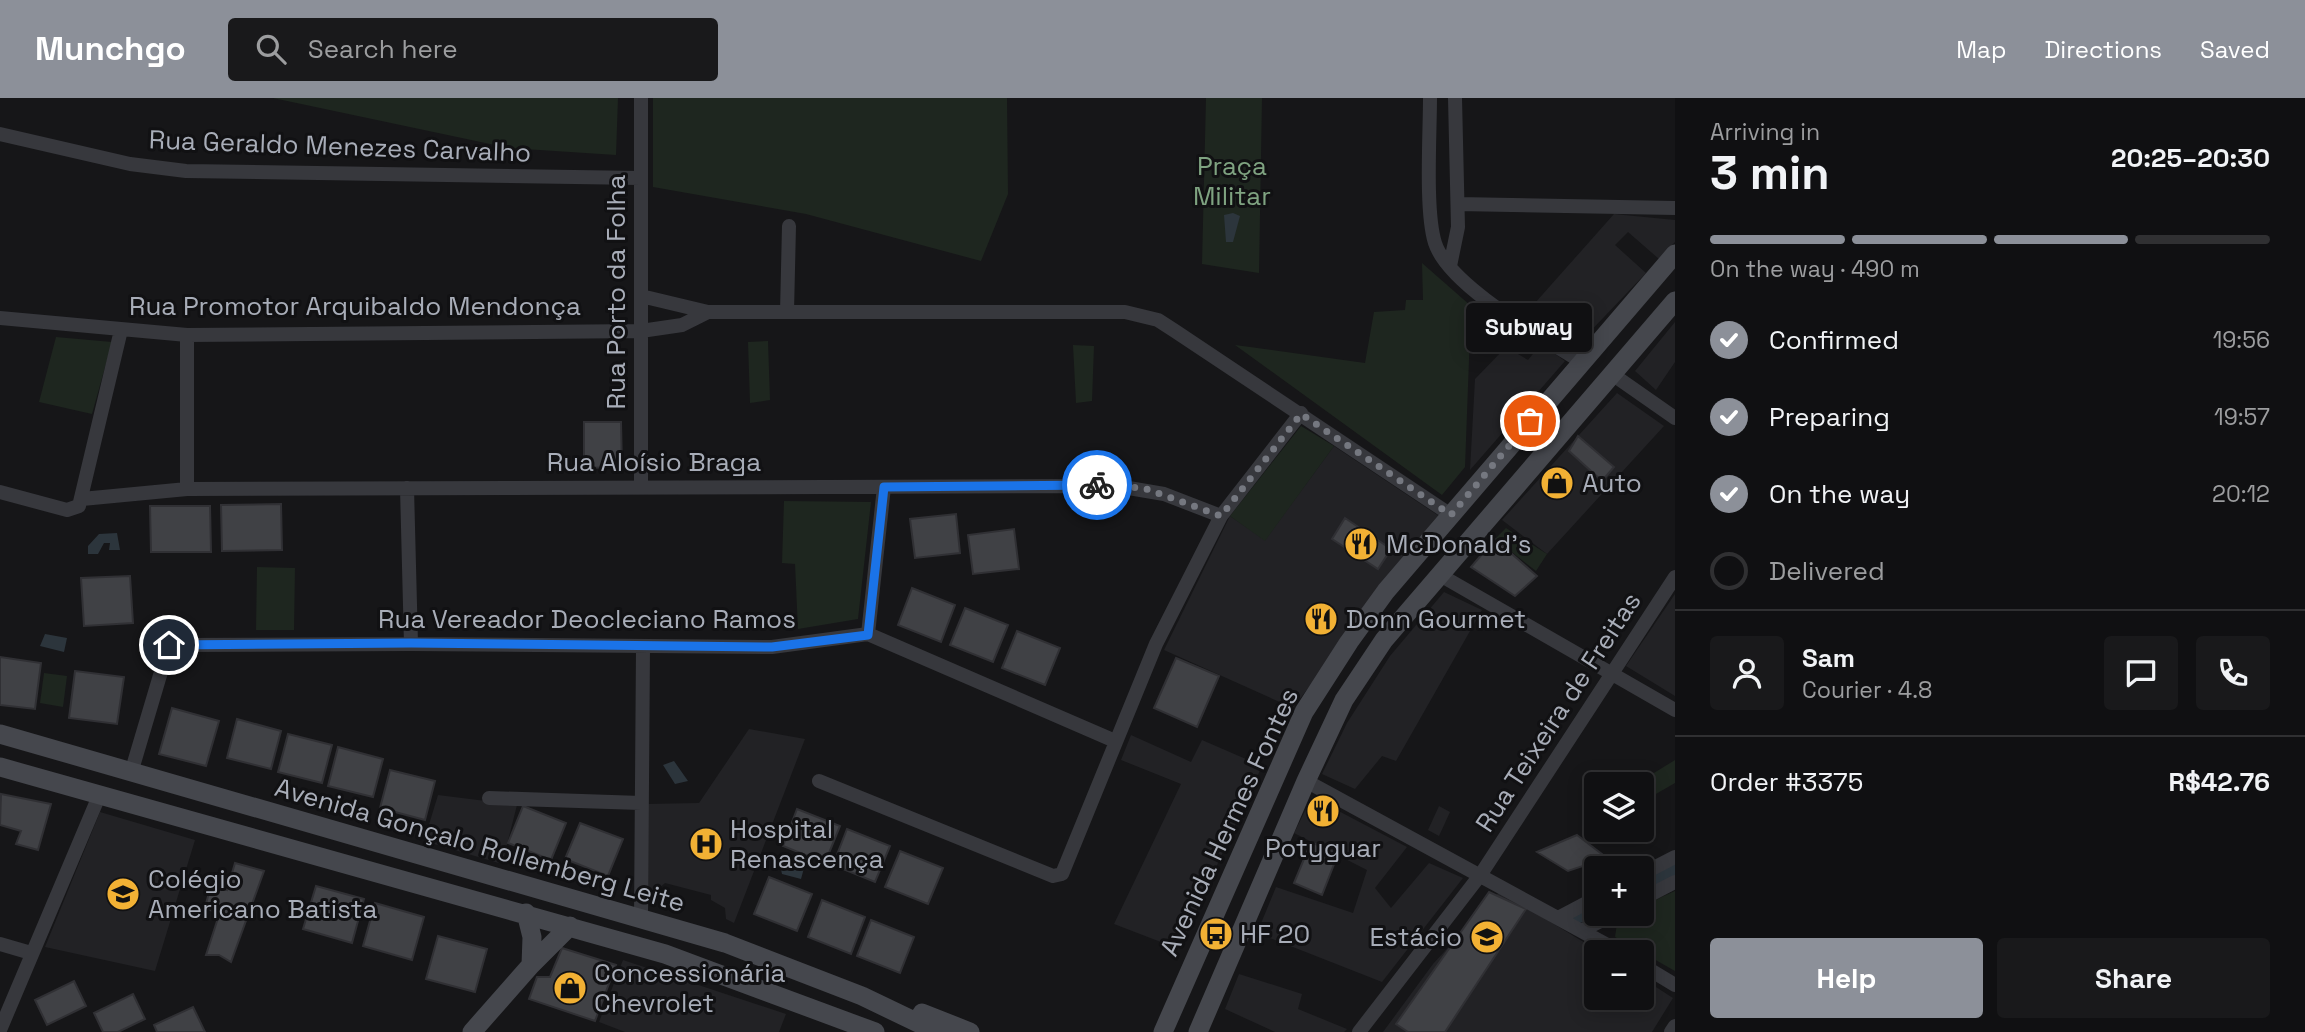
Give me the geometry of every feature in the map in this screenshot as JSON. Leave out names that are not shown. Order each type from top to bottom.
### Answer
[{"type":"main road","name":"Avenida Hermes Fontes","points":[[1163,1032],[1304,712],[1386,591],[1580,361],[1675,254]]},
{"type":"main road","name":"Avenida Hermes Fontes","points":[[1203,1026],[1306,780],[1344,700],[1384,640],[1675,301]]},
{"type":"main road","name":"Avenida Gonçalo Rollemberg Leite","points":[[0,734],[726,943],[862,996],[937,1032]]},
{"type":"main road","name":"Avenida Gonçalo Rollemberg Leite","points":[[0,766],[665,954],[875,1032]]},
{"type":"main road","points":[[526,914],[532,937],[531,965]]},
{"type":"main road","points":[[472,1032],[531,965],[570,926]]},
{"type":"main road","points":[[862,996],[894,1003],[970,1032]]},
{"type":"street","name":"Rua Porto da Folha","points":[[641,98],[641,485]]},
{"type":"street","points":[[1430,98],[1431,226],[1439,254],[1486,300],[1580,361]]},
{"type":"street","points":[[1450,266],[1458,240],[1455,98]]},
{"type":"street","name":"Rua Geraldo Menezes Carvalho","points":[[0,134],[173,170],[640,178]]},
{"type":"street","points":[[1458,204],[1675,208]]},
{"type":"street","points":[[787,312],[789,226]]},
{"type":"street","name":"Rua Promotor Arquibaldo Mendonça","points":[[640,296],[708,312],[971,310],[1125,312],[1142,315],[1158,320],[1451,515]]},
{"type":"street","name":"Rua Promotor Arquibaldo Mendonça","points":[[0,318],[187,335],[641,331],[682,325],[708,312]]},
{"type":"street","points":[[80,503],[121,330]]},
{"type":"street","points":[[187,335],[187,489]]},
{"type":"street","points":[[1612,374],[1675,418]]},
{"type":"street","points":[[819,782],[1059,876],[1156,643],[1221,516],[1301,414]]},
{"type":"street","name":"Rua Aloísio Braga","points":[[0,492],[66,510],[80,503],[187,489],[641,485],[1117,486],[1164,494],[1221,516]]},
{"type":"street","points":[[884,487],[868,635],[1115,741]]},
{"type":"street","points":[[407,488],[411,643]]},
{"type":"street","points":[[1440,575],[1675,710]]},
{"type":"street","name":"Rua Teixeira de Freitas","points":[[1359,1032],[1481,874],[1675,577]]},
{"type":"street","name":"Rua Vereador Deocleciano Ramos","points":[[131,773],[169,645],[411,643],[643,648],[772,647],[868,635]]},
{"type":"street","points":[[641,918],[643,648]]},
{"type":"street","points":[[1306,780],[1600,940]]},
{"type":"street","points":[[0,1030],[99,796]]},
{"type":"street","points":[[489,798],[640,803]]},
{"type":"street","points":[[1654,868],[1675,857]]},
{"type":"street","points":[[1654,893],[1675,882]]},
{"type":"street","points":[[1560,918],[1584,905]]},
{"type":"street","points":[[1583,930],[1591,926]]},
{"type":"street","points":[[0,944],[31,953]]},
{"type":"street","points":[[1654,972],[1675,985]]},
{"type":"street","points":[[1671,1032],[1675,1026]]},
{"type":"shaded area","points":[[1233,213],[1240,216],[1233,242],[1226,242],[1224,215]]},
{"type":"shaded area","points":[[1614,214],[1675,220],[1675,242],[1659,259],[1628,232],[1615,245],[1646,273],[1583,339],[1535,303]]},
{"type":"shaded area","points":[[1675,322],[1675,362],[1656,390],[1635,371]]},
{"type":"shaded area","points":[[1541,344],[1565,361],[1470,470],[1475,379],[1506,347],[1528,360]]},
{"type":"shaded area","points":[[1617,393],[1664,426],[1547,554],[1502,520]]},
{"type":"shaded area","points":[[1334,446],[1439,516],[1293,708],[1164,650],[1230,516],[1265,540]]},
{"type":"shaded area","points":[[117,533],[120,550],[109,550],[110,543],[104,543],[98,554],[88,554],[88,546],[99,534]]},
{"type":"shaded area","points":[[1444,592],[1482,610],[1396,761],[1382,756],[1355,789],[1322,774],[1347,723],[1390,656]]},
{"type":"shaded area","points":[[1675,594],[1675,696],[1626,666]]},
{"type":"shaded area","points":[[45,634],[67,638],[64,652],[40,646]]},
{"type":"shaded area","name":"Hospital Renascença","points":[[749,729],[805,739],[734,923],[726,919],[725,908],[711,900],[711,895],[665,883],[656,891],[646,889],[647,804],[699,803]]},
{"type":"shaded area","points":[[1131,735],[1191,762],[1202,740],[1262,766],[1179,949],[1114,924],[1181,784],[1121,760]]},
{"type":"shaded area","points":[[674,761],[688,781],[675,784],[663,765]]},
{"type":"shaded area","points":[[438,795],[517,805],[502,864],[424,841]]},
{"type":"shaded area","points":[[1312,797],[1407,847],[1375,888],[1391,908],[1429,863],[1463,878],[1382,982],[1257,933],[1276,887],[1353,913],[1367,870],[1294,833]]},
{"type":"shaded area","points":[[1439,806],[1450,812],[1439,836],[1428,830]]},
{"type":"shaded area","name":"Colégio Americano Batista","points":[[100,812],[195,840],[155,971],[45,947]]},
{"type":"shaded area","points":[[786,859],[804,868],[801,879],[782,874],[780,865]]},
{"type":"shaded area","points":[[1500,891],[1584,942],[1584,1010],[1654,1010],[1654,986],[1673,998],[1652,1032],[1383,1032],[1433,964]]},
{"type":"shaded area","points":[[623,960],[786,1014],[779,1032],[625,1032],[599,1022]]},
{"type":"shaded area","points":[[1239,974],[1302,994],[1298,1009],[1347,1029],[1344,1032],[1275,1032],[1225,1009]]},
{"type":"green space","points":[[273,98],[618,98],[616,155],[509,148]]},
{"type":"green space","points":[[653,98],[1007,98],[1008,194],[981,261],[806,214],[653,187]]},
{"type":"green space","name":"Praça Militar","points":[[1206,98],[1262,98],[1259,273],[1202,264]]},
{"type":"green space","points":[[1422,263],[1471,306],[1465,467],[1442,495],[1235,345],[1365,363],[1374,312],[1405,310],[1406,300],[1423,300]]},
{"type":"green space","points":[[56,337],[112,342],[92,414],[39,402]]},
{"type":"green space","points":[[768,341],[770,400],[750,403],[748,342]]},
{"type":"green space","points":[[1073,345],[1094,346],[1092,401],[1076,403]]},
{"type":"green space","points":[[1301,426],[1334,446],[1265,541],[1230,516]]},
{"type":"green space","points":[[784,501],[871,502],[858,619],[798,629],[795,564],[782,563]]},
{"type":"green space","points":[[1506,528],[1547,554],[1536,571],[1495,539]]},
{"type":"green space","points":[[257,567],[295,568],[294,630],[256,630]]},
{"type":"green space","points":[[44,673],[67,676],[63,707],[40,703]]},
{"type":"green space","points":[[1675,760],[1675,783],[1654,795],[1654,773]]},
{"type":"green space","points":[[1675,891],[1675,971],[1654,959],[1654,940],[1620,940],[1615,937],[1617,926],[1654,926],[1654,901]]},
{"type":"building","points":[[584,422],[621,422],[622,467],[584,468]]},
{"type":"building","points":[[1578,436],[1614,467],[1602,481],[1569,451]]},
{"type":"building","points":[[281,504],[282,550],[222,551],[221,505]]},
{"type":"building","points":[[150,506],[210,506],[211,552],[151,552]]},
{"type":"building","points":[[956,514],[960,553],[915,558],[910,519]]},
{"type":"building","name":"McDonald's","points":[[1345,518],[1391,549],[1378,569],[1332,539]]},
{"type":"building","points":[[1014,529],[1019,569],[973,574],[968,535]]},
{"type":"building","points":[[1495,539],[1537,576],[1515,596],[1471,567]]},
{"type":"building","points":[[130,576],[133,623],[84,626],[81,578]]},
{"type":"building","points":[[912,588],[955,605],[941,642],[898,625]]},
{"type":"building","points":[[965,608],[1008,625],[993,662],[950,645]]},
{"type":"building","points":[[1017,631],[1060,648],[1045,685],[1002,668]]},
{"type":"building","points":[[0,657],[41,663],[35,709],[0,705]]},
{"type":"building","points":[[1176,658],[1219,676],[1197,727],[1154,708]]},
{"type":"building","points":[[75,671],[124,677],[117,724],[69,718]]},
{"type":"building","points":[[172,708],[219,721],[206,766],[159,754]]},
{"type":"building","points":[[237,719],[281,731],[271,769],[227,758]]},
{"type":"building","points":[[288,734],[332,745],[322,783],[278,772]]},
{"type":"building","points":[[338,747],[383,759],[373,797],[328,786]]},
{"type":"building","points":[[390,770],[435,781],[425,820],[380,808]]},
{"type":"building","points":[[1,794],[51,804],[38,850],[16,844],[21,831],[0,825]]},
{"type":"building","points":[[523,806],[566,823],[551,860],[508,843]]},
{"type":"building","points":[[797,809],[840,826],[825,863],[783,846]]},
{"type":"building","points":[[580,823],[623,839],[608,876],[565,859]]},
{"type":"building","points":[[847,829],[890,846],[875,882],[833,865]]},
{"type":"building","points":[[1577,835],[1604,856],[1584,856],[1584,866],[1568,871],[1537,852]]},
{"type":"building","points":[[1311,842],[1338,854],[1322,895],[1294,883]]},
{"type":"building","points":[[900,851],[943,868],[928,904],[885,887]]},
{"type":"building","points":[[235,863],[264,871],[231,962],[219,955],[206,955],[219,915],[205,907],[211,886],[227,890]]},
{"type":"building","points":[[769,877],[812,894],[797,931],[754,914]]},
{"type":"building","points":[[316,886],[364,899],[352,943],[303,929]]},
{"type":"building","name":"Estácio","points":[[1489,892],[1526,909],[1445,1032],[1408,1032],[1396,1024]]},
{"type":"building","points":[[822,900],[865,917],[851,954],[808,937]]},
{"type":"building","points":[[375,903],[424,917],[412,960],[363,946]]},
{"type":"building","points":[[871,920],[914,937],[900,973],[857,956]]},
{"type":"building","points":[[438,936],[487,949],[475,992],[426,979]]},
{"type":"building","name":"Concessionária Chevrolet","points":[[562,948],[616,965],[595,1021],[529,999],[537,977],[550,977]]},
{"type":"building","points":[[74,981],[86,1006],[47,1025],[35,1000]]},
{"type":"building","points":[[133,994],[145,1019],[118,1032],[103,1032],[94,1013]]},
{"type":"building","points":[[193,1007],[205,1032],[157,1032],[154,1025]]},
{"type":"waterway","points":[[1654,879],[1675,868]]},
{"type":"waterway","points":[[1579,915],[1584,913]]},
{"type":"way so far","points":[[1097,485],[1144,488],[1221,516],[1301,414],[1451,515],[1530,421]]},
{"type":"place","name":"Subway","points":[[1530,421]]},
{"type":"place","name":"Auto","points":[[1557,483]]},
{"type":"place","name":"McDonald's","points":[[1361,544]]},
{"type":"place","name":"Donn Gourmet","points":[[1321,619]]},
{"type":"place","name":"Potyguar","points":[[1323,811]]},
{"type":"place","name":"Hospital Renascença","points":[[706,844]]},
{"type":"place","name":"Colégio Americano Batista","points":[[123,894]]},
{"type":"place","name":"HF 20","points":[[1216,934]]},
{"type":"place","name":"Estácio","points":[[1487,937]]},
{"type":"place","name":"Concessionária Chevrolet","points":[[570,988]]},
{"type":"route","points":[[169,645],[411,643],[643,648],[772,647],[868,635],[884,487],[1097,485]]}]
